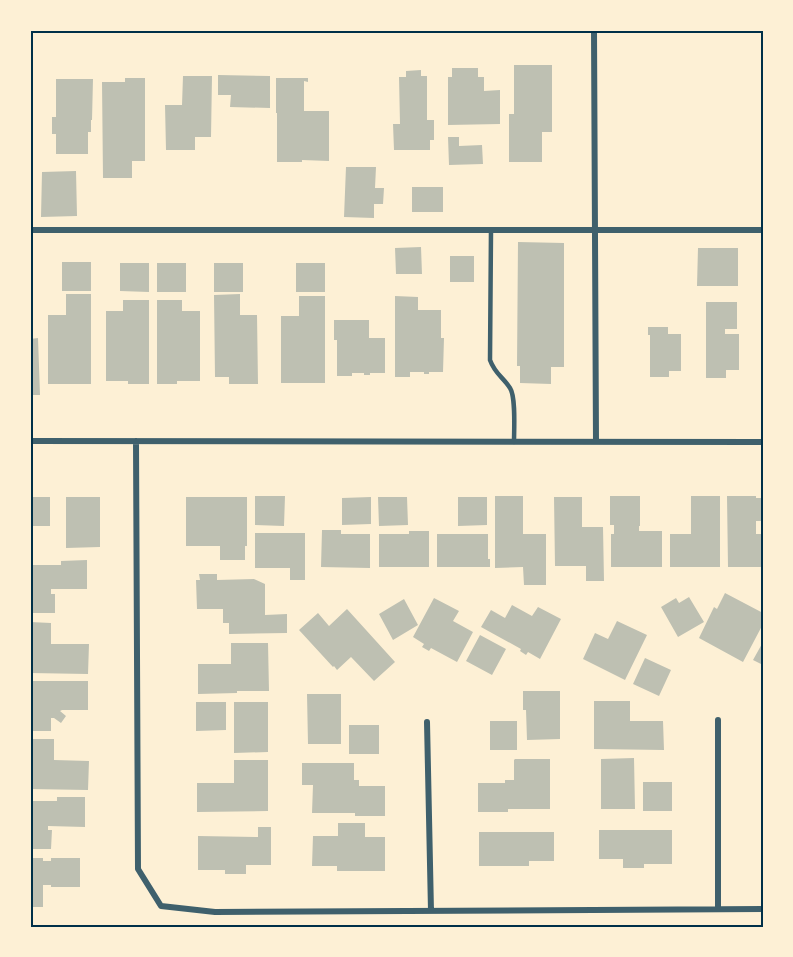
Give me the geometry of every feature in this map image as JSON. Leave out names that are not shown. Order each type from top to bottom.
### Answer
[{"type":"street","points":[[594,30],[596,442]]},
{"type":"street","points":[[30,230],[763,230]]},
{"type":"street","points":[[30,441],[763,442]]},
{"type":"street","points":[[136,441],[138,869],[161,906],[215,912],[763,909]]},
{"type":"street","points":[[718,720],[718,909]]},
{"type":"street","points":[[426,722],[431,911]]},
{"type":"lane","points":[[491,230],[490,360],[493,369],[509,386],[513,394],[514,442]]},
{"type":"building","points":[[514,65],[552,65],[552,132],[542,132],[542,162],[509,162],[509,114],[514,114]]},
{"type":"building","points":[[452,68],[478,68],[478,77],[484,77],[484,91],[500,90],[500,124],[448,125],[448,77],[452,77]]},
{"type":"building","points":[[421,70],[421,76],[427,76],[427,120],[434,120],[434,140],[430,140],[430,150],[394,150],[393,124],[400,124],[399,77],[406,77],[406,71]]},
{"type":"building","points":[[218,75],[270,76],[270,108],[230,107],[231,95],[218,95]]},
{"type":"building","points":[[183,76],[212,76],[211,137],[195,137],[195,150],[166,150],[165,105],[182,105]]},
{"type":"building","points":[[125,78],[145,78],[145,161],[132,161],[132,178],[103,178],[102,82],[125,82]]},
{"type":"building","points":[[276,78],[308,78],[308,82],[304,81],[304,111],[329,111],[329,161],[277,162]]},
{"type":"building","points":[[56,79],[93,79],[88,154],[56,154],[56,134],[52,134],[52,117],[56,117]]},
{"type":"building","points":[[448,137],[459,137],[459,146],[482,145],[483,164],[449,165]]},
{"type":"building","points":[[346,167],[376,167],[375,188],[384,188],[383,204],[374,204],[374,218],[344,217]]},
{"type":"building","points":[[76,171],[77,216],[41,217],[42,172]]},
{"type":"building","points":[[412,187],[443,187],[443,212],[412,212]]},
{"type":"building","points":[[518,242],[564,243],[564,367],[551,367],[551,384],[520,383],[520,366],[517,366]]},
{"type":"building","points":[[421,247],[422,274],[396,274],[395,248]]},
{"type":"building","points":[[698,248],[738,248],[738,286],[697,286]]},
{"type":"building","points":[[450,256],[474,256],[474,282],[450,282]]},
{"type":"building","points":[[62,262],[91,262],[91,291],[62,291]]},
{"type":"building","points":[[120,263],[149,263],[149,292],[120,291]]},
{"type":"building","points":[[157,263],[186,263],[186,292],[157,292]]},
{"type":"building","points":[[214,263],[243,263],[243,292],[214,292]]},
{"type":"building","points":[[296,263],[325,263],[325,292],[296,292]]},
{"type":"building","points":[[66,294],[91,294],[91,384],[48,384],[48,315],[66,315]]},
{"type":"building","points":[[240,294],[240,315],[257,315],[258,384],[229,384],[229,377],[215,377],[214,295]]},
{"type":"building","points":[[299,296],[325,296],[325,383],[281,383],[281,316],[299,316]]},
{"type":"building","points":[[395,296],[418,297],[418,310],[441,310],[441,338],[444,338],[443,372],[424,374],[424,372],[410,372],[410,377],[395,377]]},
{"type":"building","points":[[123,300],[149,300],[149,384],[106,381],[106,311],[123,311]]},
{"type":"building","points":[[157,300],[182,300],[182,311],[200,311],[200,381],[157,384]]},
{"type":"building","points":[[706,302],[737,302],[737,329],[725,329],[725,334],[739,334],[739,370],[726,370],[726,378],[706,378]]},
{"type":"building","points":[[334,320],[369,320],[369,338],[385,338],[385,373],[364,375],[364,373],[352,373],[352,376],[337,376],[337,340],[334,340]]},
{"type":"building","points":[[648,327],[668,327],[668,334],[681,334],[681,371],[669,371],[669,377],[650,377]]},
{"type":"building","points":[[38,338],[40,395],[30,395],[30,339]]},
{"type":"building","points":[[255,496],[285,496],[284,526],[255,525]]},
{"type":"building","points":[[495,496],[523,496],[523,534],[546,534],[546,585],[524,585],[523,567],[495,568]]},
{"type":"building","points":[[610,496],[640,496],[639,531],[662,531],[662,567],[611,567],[611,534],[614,534],[614,525],[610,525]]},
{"type":"building","points":[[691,496],[720,496],[720,567],[670,567],[670,534],[691,534]]},
{"type":"building","points":[[727,496],[763,498],[763,521],[756,521],[756,534],[763,534],[763,567],[728,567]]},
{"type":"building","points":[[30,497],[50,497],[50,526],[30,526]]},
{"type":"building","points":[[66,497],[100,497],[100,547],[66,548]]},
{"type":"building","points":[[186,497],[247,497],[245,560],[220,560],[220,546],[186,546]]},
{"type":"building","points":[[371,497],[371,524],[342,525],[342,498]]},
{"type":"building","points":[[378,497],[407,497],[408,525],[379,526]]},
{"type":"building","points":[[458,497],[487,497],[487,525],[458,526]]},
{"type":"building","points":[[554,497],[582,497],[582,527],[603,527],[604,581],[586,581],[586,566],[555,566]]},
{"type":"building","points":[[322,530],[341,530],[341,534],[370,534],[370,568],[321,567]]},
{"type":"building","points":[[409,531],[429,531],[429,567],[379,567],[379,534],[409,534]]},
{"type":"building","points":[[255,533],[305,533],[305,580],[290,580],[290,568],[255,568]]},
{"type":"building","points":[[437,534],[488,534],[490,567],[437,567]]},
{"type":"building","points":[[87,560],[87,589],[51,589],[51,594],[55,594],[55,613],[30,613],[30,565],[61,565],[61,561]]},
{"type":"building","points":[[199,574],[217,574],[217,580],[254,579],[265,584],[265,615],[287,614],[287,633],[229,634],[229,623],[223,623],[223,609],[197,609],[196,580],[200,580]]},
{"type":"building","points":[[725,593],[763,613],[763,624],[743,662],[699,638],[714,607],[717,609]]},
{"type":"building","points":[[689,597],[704,622],[678,637],[661,607],[676,598],[679,603]]},
{"type":"building","points":[[434,598],[459,611],[453,621],[473,632],[457,662],[431,648],[429,651],[422,647],[424,644],[413,637]]},
{"type":"building","points":[[404,599],[418,625],[393,640],[379,614]]},
{"type":"building","points":[[512,605],[532,616],[538,607],[561,619],[540,659],[528,652],[526,655],[520,651],[521,649],[481,627],[491,610],[505,618]]},
{"type":"building","points":[[347,609],[395,662],[374,681],[351,657],[337,670],[299,630],[318,613],[329,626]]},
{"type":"building","points":[[617,621],[647,635],[625,680],[583,659],[595,633],[608,639]]},
{"type":"building","points":[[30,622],[51,623],[51,644],[89,644],[88,674],[30,673]]},
{"type":"building","points":[[480,635],[506,649],[492,675],[466,661]]},
{"type":"building","points":[[763,642],[763,665],[753,660]]},
{"type":"building","points":[[231,643],[268,643],[269,691],[198,694],[198,664],[231,664]]},
{"type":"building","points":[[645,658],[671,670],[659,696],[633,684]]},
{"type":"building","points":[[30,681],[88,681],[88,710],[62,710],[60,711],[66,716],[61,723],[51,718],[51,731],[30,731]]},
{"type":"building","points":[[523,691],[560,691],[560,739],[527,740]]},
{"type":"building","points":[[307,694],[341,694],[341,744],[308,744]]},
{"type":"building","points":[[594,701],[630,701],[630,721],[663,721],[664,750],[594,749]]},
{"type":"building","points":[[196,702],[226,702],[226,730],[196,731]]},
{"type":"building","points":[[234,702],[268,702],[268,752],[234,753]]},
{"type":"building","points":[[490,721],[517,721],[517,750],[490,750]]},
{"type":"building","points":[[349,725],[379,725],[379,754],[349,754]]},
{"type":"building","points":[[30,739],[54,739],[54,760],[89,761],[88,790],[30,789]]},
{"type":"building","points":[[634,758],[635,809],[601,809],[601,759]]},
{"type":"building","points":[[515,759],[550,759],[550,809],[478,812],[478,783],[505,783],[505,780],[514,780]]},
{"type":"building","points":[[234,760],[268,760],[268,811],[197,812],[197,783],[234,783]]},
{"type":"building","points":[[302,763],[354,763],[354,780],[359,780],[359,786],[385,786],[385,816],[312,813],[313,785],[302,785]]},
{"type":"building","points":[[643,782],[672,782],[672,811],[643,811]]},
{"type":"building","points":[[57,797],[85,797],[85,827],[48,826],[48,830],[52,830],[51,849],[30,849],[30,801],[57,801]]},
{"type":"building","points":[[338,823],[365,823],[365,837],[385,837],[385,871],[337,871],[337,866],[312,866],[313,836],[338,836]]},
{"type":"building","points":[[258,827],[271,827],[271,865],[246,865],[246,874],[225,874],[225,870],[198,870],[198,836],[258,837]]},
{"type":"building","points":[[599,830],[672,830],[672,864],[644,864],[644,868],[623,868],[623,859],[599,859]]},
{"type":"building","points":[[479,832],[554,832],[554,861],[529,861],[529,866],[479,866]]},
{"type":"building","points":[[30,858],[43,858],[43,861],[51,861],[51,858],[80,858],[80,887],[43,885],[43,907],[30,907]]}]
